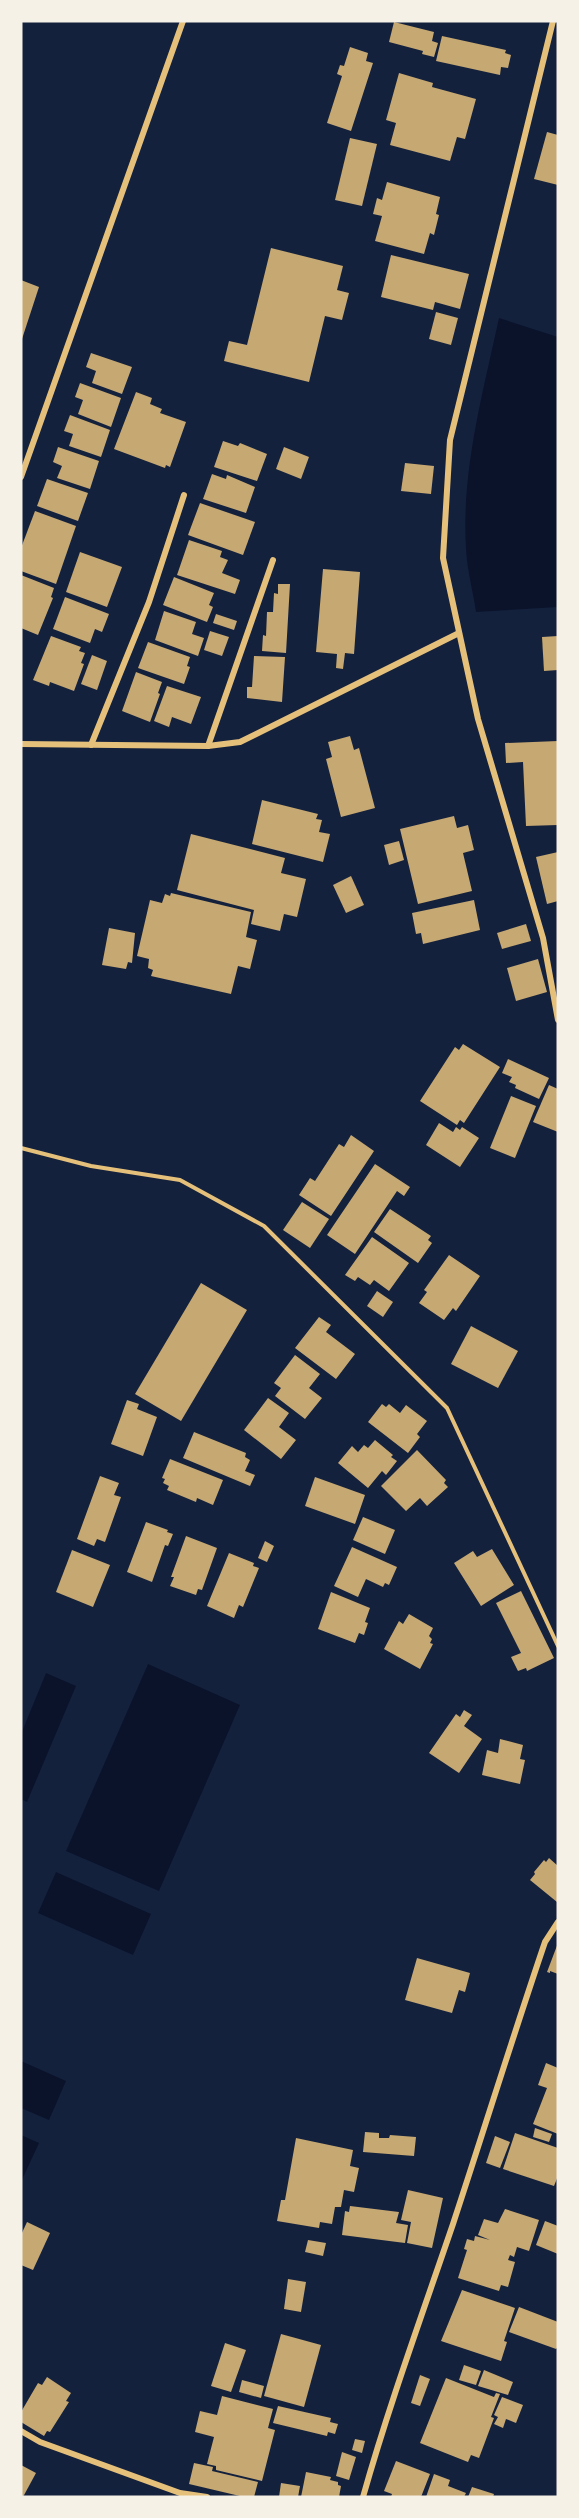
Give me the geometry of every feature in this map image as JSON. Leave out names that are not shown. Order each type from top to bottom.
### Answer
[{"type":"street","points":[[21,477],[183,21]]},
{"type":"street","points":[[553,21],[450,440],[443,558],[478,718],[543,938],[558,1020]]},
{"type":"street","points":[[91,745],[149,602],[184,495]]},
{"type":"street","points":[[208,747],[273,560]]},
{"type":"street","points":[[21,744],[208,747],[240,742],[459,633]]},
{"type":"street","points":[[363,2497],[377,2446],[454,2221],[545,1942],[558,1922]]},
{"type":"street","points":[[21,2431],[40,2442],[180,2493],[207,2497]]},
{"type":"path","points":[[21,1148],[91,1166],[180,1180],[264,1226],[447,1408],[558,1646]]},
{"type":"water","points":[[499,318],[558,337],[558,607],[476,612],[467,557],[465,520],[467,491],[480,403]]},
{"type":"water","points":[[148,1664],[240,1705],[159,1891],[66,1851]]},
{"type":"water","points":[[46,1673],[76,1686],[27,1802],[21,1799],[21,1734]]},
{"type":"water","points":[[56,1872],[151,1914],[133,1955],[38,1913]]},
{"type":"water","points":[[21,2061],[66,2081],[49,2120],[21,2108]]},
{"type":"water","points":[[21,2135],[39,2143],[21,2182]]},
{"type":"building","points":[[394,22],[434,32],[432,41],[438,43],[434,57],[422,54],[423,51],[389,42]]},
{"type":"building","points":[[442,36],[506,50],[505,53],[511,55],[508,68],[501,67],[500,75],[436,61]]},
{"type":"building","points":[[350,47],[368,53],[366,61],[373,63],[351,131],[327,123],[342,76],[337,74],[340,65],[344,66]]},
{"type":"building","points":[[399,73],[433,83],[432,87],[476,99],[465,139],[457,137],[450,161],[390,145],[396,123],[386,120]]},
{"type":"building","points":[[547,132],[558,135],[558,185],[534,179]]},
{"type":"building","points":[[350,138],[377,144],[362,206],[335,200]]},
{"type":"building","points":[[387,182],[440,197],[436,214],[439,215],[434,235],[430,233],[424,254],[375,241],[382,216],[373,214],[377,198],[382,200]]},
{"type":"building","points":[[271,248],[343,266],[337,290],[349,293],[342,320],[325,316],[309,382],[224,361],[229,341],[247,345]]},
{"type":"building","points":[[391,255],[469,274],[460,309],[435,302],[433,310],[381,297]]},
{"type":"building","points":[[21,280],[39,287],[21,342]]},
{"type":"building","points":[[436,312],[458,318],[451,345],[429,339]]},
{"type":"building","points":[[91,353],[132,367],[122,394],[92,383],[96,371],[86,367]]},
{"type":"building","points":[[80,383],[121,398],[111,427],[78,414],[83,400],[75,397]]},
{"type":"building","points":[[136,392],[152,398],[150,404],[162,409],[160,413],[186,422],[170,467],[166,465],[165,468],[114,449]]},
{"type":"building","points":[[70,415],[110,430],[101,457],[69,446],[73,434],[64,431]]},
{"type":"building","points":[[223,441],[238,446],[240,443],[267,454],[257,481],[214,467]]},
{"type":"building","points":[[58,447],[99,461],[90,489],[57,478],[62,466],[53,462]]},
{"type":"building","points":[[284,447],[309,457],[301,479],[276,469]]},
{"type":"building","points":[[405,463],[434,466],[431,494],[401,491]]},
{"type":"building","points":[[212,474],[226,479],[227,475],[255,487],[246,513],[203,499]]},
{"type":"building","points":[[47,479],[88,493],[78,521],[37,506]]},
{"type":"building","points":[[200,503],[255,522],[243,555],[188,535]]},
{"type":"building","points":[[35,511],[76,526],[56,584],[21,571],[21,548]]},
{"type":"building","points":[[189,540],[222,551],[220,557],[228,560],[222,573],[240,580],[235,594],[177,575]]},
{"type":"building","points":[[80,552],[122,567],[107,607],[66,592]]},
{"type":"building","points":[[323,569],[360,572],[354,654],[345,653],[343,669],[336,668],[337,654],[316,652]]},
{"type":"building","points":[[21,575],[54,588],[51,597],[53,598],[38,635],[21,628]]},
{"type":"building","points":[[174,577],[214,593],[209,605],[213,607],[207,622],[163,605]]},
{"type":"building","points":[[278,584],[290,584],[286,653],[262,651],[263,635],[266,636],[267,612],[273,612],[274,593],[278,594]]},
{"type":"building","points":[[65,597],[109,614],[102,632],[95,629],[90,643],[53,629]]},
{"type":"building","points":[[164,611],[196,622],[192,634],[204,638],[198,656],[155,640]]},
{"type":"building","points":[[216,614],[237,621],[234,630],[213,623]]},
{"type":"building","points":[[210,631],[229,637],[222,656],[204,650]]},
{"type":"building","points":[[51,636],[81,647],[79,651],[85,653],[81,663],[84,664],[74,691],[50,682],[49,686],[33,680]]},
{"type":"building","points":[[558,636],[558,670],[544,671],[542,637]]},
{"type":"building","points":[[148,642],[190,657],[187,666],[190,667],[184,684],[138,668]]},
{"type":"building","points":[[92,655],[107,661],[97,690],[81,684]]},
{"type":"building","points":[[254,656],[285,657],[282,702],[247,698],[247,687],[252,687]]},
{"type":"building","points":[[136,672],[162,682],[150,722],[122,711]]},
{"type":"building","points":[[167,686],[201,697],[191,724],[172,717],[169,727],[154,721]]},
{"type":"building","points":[[350,736],[354,750],[359,748],[375,808],[341,817],[326,759],[332,757],[328,742]]},
{"type":"building","points":[[558,741],[558,825],[526,826],[523,762],[506,763],[505,743]]},
{"type":"building","points":[[262,800],[318,814],[316,819],[322,820],[319,832],[330,834],[323,862],[252,844]]},
{"type":"building","points":[[454,816],[457,828],[468,825],[474,850],[463,853],[472,891],[418,904],[400,829]]},
{"type":"building","points":[[191,834],[285,858],[281,873],[306,879],[297,917],[284,914],[280,931],[251,924],[254,910],[177,890]]},
{"type":"building","points":[[399,841],[404,860],[389,865],[384,845]]},
{"type":"building","points":[[558,852],[558,901],[547,904],[536,857]]},
{"type":"building","points":[[351,876],[364,905],[346,913],[333,885]]},
{"type":"building","points":[[171,893],[251,912],[246,937],[257,940],[250,969],[238,966],[231,994],[151,976],[153,970],[148,968],[149,959],[137,956],[150,900],[162,903],[165,894],[170,896]]},
{"type":"building","points":[[474,900],[480,930],[423,944],[421,933],[416,934],[412,913]]},
{"type":"building","points":[[526,924],[531,941],[502,949],[497,933]]},
{"type":"building","points":[[109,928],[135,933],[132,963],[128,962],[126,969],[102,965]]},
{"type":"building","points":[[538,959],[547,992],[516,1001],[507,968]]},
{"type":"building","points":[[463,1044],[500,1067],[464,1123],[460,1120],[457,1125],[420,1101],[455,1047],[459,1050]]},
{"type":"building","points":[[508,1059],[549,1078],[539,1099],[515,1088],[516,1085],[509,1082],[512,1077],[502,1073]]},
{"type":"building","points":[[549,1085],[558,1089],[558,1132],[533,1122]]},
{"type":"building","points":[[511,1096],[536,1106],[515,1158],[490,1148]]},
{"type":"building","points":[[439,1123],[453,1132],[456,1127],[460,1130],[462,1127],[479,1138],[460,1167],[426,1145]]},
{"type":"building","points":[[351,1135],[374,1151],[331,1216],[299,1195],[310,1178],[315,1181],[339,1144],[344,1147]]},
{"type":"building","points":[[375,1164],[410,1187],[404,1196],[397,1191],[355,1254],[327,1235]]},
{"type":"building","points":[[302,1202],[329,1219],[310,1248],[283,1230]]},
{"type":"building","points":[[390,1209],[431,1236],[428,1240],[432,1243],[418,1263],[374,1232]]},
{"type":"building","points":[[372,1237],[409,1263],[389,1291],[374,1280],[370,1285],[358,1277],[355,1281],[345,1275]]},
{"type":"building","points":[[449,1255],[480,1276],[456,1311],[453,1308],[444,1320],[419,1303],[427,1292],[424,1290]]},
{"type":"building","points":[[201,1283],[247,1310],[181,1421],[135,1394]]},
{"type":"building","points":[[377,1291],[393,1302],[383,1317],[367,1306]]},
{"type":"building","points":[[319,1317],[331,1325],[326,1332],[355,1354],[336,1379],[295,1348]]},
{"type":"building","points":[[471,1326],[518,1351],[498,1388],[451,1364]]},
{"type":"building","points":[[295,1355],[320,1374],[309,1388],[322,1398],[305,1419],[275,1396],[281,1388],[274,1383]]},
{"type":"building","points":[[268,1398],[289,1413],[279,1427],[296,1440],[281,1459],[244,1430]]},
{"type":"building","points":[[127,1400],[139,1404],[137,1409],[157,1417],[143,1456],[111,1444]]},
{"type":"building","points":[[382,1404],[386,1407],[389,1404],[400,1413],[406,1405],[427,1421],[417,1434],[420,1437],[408,1453],[368,1422]]},
{"type":"building","points":[[194,1432],[246,1453],[245,1457],[250,1460],[245,1471],[255,1475],[250,1486],[183,1458]]},
{"type":"building","points":[[375,1440],[397,1461],[386,1475],[382,1471],[368,1488],[338,1463],[352,1446],[358,1452],[364,1445],[368,1448]]},
{"type":"building","points":[[417,1450],[446,1480],[444,1483],[448,1487],[427,1506],[420,1498],[406,1511],[381,1486]]},
{"type":"building","points":[[170,1459],[223,1480],[213,1505],[197,1498],[196,1502],[167,1490],[169,1486],[163,1483],[165,1479],[162,1478]]},
{"type":"building","points":[[100,1476],[119,1483],[114,1495],[121,1497],[105,1542],[97,1539],[94,1546],[77,1539]]},
{"type":"building","points":[[315,1477],[365,1495],[355,1524],[305,1506]]},
{"type":"building","points":[[363,1517],[395,1530],[385,1554],[353,1540]]},
{"type":"building","points":[[146,1522],[173,1534],[168,1546],[165,1545],[152,1582],[127,1572]]},
{"type":"building","points":[[186,1536],[217,1548],[202,1590],[198,1589],[196,1595],[170,1586]]},
{"type":"building","points":[[265,1541],[274,1546],[267,1562],[258,1558]]},
{"type":"building","points":[[352,1547],[397,1567],[389,1585],[385,1583],[383,1587],[366,1579],[358,1597],[334,1586]]},
{"type":"building","points":[[492,1549],[514,1585],[481,1606],[454,1563],[473,1551],[477,1557]]},
{"type":"building","points":[[72,1550],[110,1565],[93,1607],[56,1592]]},
{"type":"building","points":[[229,1553],[254,1563],[253,1566],[259,1568],[243,1607],[239,1605],[234,1618],[207,1606]]},
{"type":"building","points":[[521,1591],[554,1658],[527,1671],[526,1668],[518,1671],[511,1657],[521,1653],[496,1603]]},
{"type":"building","points":[[331,1592],[370,1608],[365,1622],[368,1623],[364,1635],[359,1633],[355,1643],[318,1629]]},
{"type":"building","points":[[409,1614],[433,1628],[429,1636],[432,1639],[430,1643],[433,1644],[420,1669],[384,1649],[399,1621],[403,1624]]},
{"type":"building","points":[[464,1710],[472,1715],[464,1726],[482,1739],[459,1773],[429,1753],[456,1714],[460,1717]]},
{"type":"building","points":[[500,1739],[523,1745],[520,1759],[525,1760],[520,1784],[482,1775],[487,1750],[498,1753]]},
{"type":"building","points":[[549,1858],[558,1866],[557,1902],[530,1880],[544,1860],[546,1862]]},
{"type":"building","points":[[558,1943],[558,1974],[550,1971],[550,1973],[547,1972]]},
{"type":"building","points":[[417,1958],[470,1973],[465,1992],[459,1990],[452,2013],[405,2000]]},
{"type":"building","points":[[546,2063],[558,2068],[558,2134],[533,2124],[547,2088],[538,2085]]},
{"type":"building","points":[[535,2128],[552,2134],[549,2142],[533,2137]]},
{"type":"building","points":[[365,2132],[379,2133],[379,2138],[389,2138],[390,2135],[416,2137],[414,2156],[363,2152]]},
{"type":"building","points":[[515,2133],[558,2148],[558,2176],[554,2186],[503,2169]]},
{"type":"building","points":[[495,2136],[510,2142],[500,2168],[486,2163]]},
{"type":"building","points":[[296,2138],[353,2150],[350,2166],[359,2168],[354,2192],[344,2190],[341,2207],[335,2207],[332,2224],[320,2222],[319,2228],[277,2221],[281,2200],[285,2200]]},
{"type":"building","points":[[408,2190],[443,2198],[432,2248],[407,2243],[411,2222],[401,2220]]},
{"type":"building","points":[[350,2206],[399,2212],[396,2223],[408,2225],[405,2243],[342,2235],[345,2211],[349,2212]]},
{"type":"building","points":[[505,2209],[539,2220],[529,2251],[517,2247],[514,2257],[510,2255],[508,2260],[515,2262],[508,2287],[501,2285],[499,2291],[458,2278],[467,2250],[464,2249],[467,2239],[474,2241],[475,2236],[490,2240],[478,2235],[484,2219],[498,2223]]},
{"type":"building","points":[[545,2221],[558,2226],[558,2254],[536,2245]]},
{"type":"building","points":[[27,2222],[50,2233],[33,2270],[21,2265],[21,2235]]},
{"type":"building","points":[[308,2240],[326,2243],[323,2256],[305,2252]]},
{"type":"building","points":[[288,2279],[306,2282],[301,2312],[284,2309]]},
{"type":"building","points":[[462,2290],[515,2308],[504,2341],[507,2342],[501,2361],[441,2341]]},
{"type":"building","points":[[519,2307],[558,2322],[558,2347],[556,2349],[509,2332]]},
{"type":"building","points":[[281,2334],[321,2345],[304,2407],[264,2396]]},
{"type":"building","points":[[225,2343],[246,2350],[231,2392],[211,2386]]},
{"type":"building","points":[[464,2365],[481,2371],[476,2385],[459,2380]]},
{"type":"building","points":[[484,2370],[513,2382],[508,2395],[478,2386]]},
{"type":"building","points":[[420,2375],[430,2379],[420,2406],[411,2403]]},
{"type":"building","points":[[47,2377],[71,2393],[66,2401],[69,2402],[50,2432],[47,2431],[44,2436],[21,2422],[21,2412],[38,2383],[42,2385]]},
{"type":"building","points":[[446,2378],[494,2397],[496,2393],[500,2394],[479,2458],[471,2455],[468,2462],[420,2443]]},
{"type":"building","points":[[242,2380],[264,2386],[261,2398],[239,2392]]},
{"type":"building","points":[[222,2396],[273,2409],[268,2428],[275,2430],[262,2481],[216,2470],[216,2466],[207,2464],[214,2437],[195,2432],[200,2411],[217,2415]]},
{"type":"building","points":[[502,2397],[523,2405],[516,2423],[506,2419],[503,2428],[494,2424],[498,2417],[494,2415]]},
{"type":"building","points":[[278,2406],[331,2418],[330,2422],[338,2424],[335,2434],[328,2432],[327,2436],[273,2423]]},
{"type":"building","points":[[355,2439],[365,2441],[362,2453],[352,2450]]},
{"type":"building","points":[[342,2452],[356,2457],[349,2480],[336,2476]]},
{"type":"building","points":[[396,2461],[430,2474],[421,2497],[391,2497],[392,2494],[384,2491]]},
{"type":"building","points":[[194,2463],[213,2467],[212,2471],[258,2482],[254,2497],[244,2497],[189,2484]]},
{"type":"building","points":[[21,2465],[36,2473],[23,2497],[21,2497]]},
{"type":"building","points":[[306,2472],[331,2477],[330,2480],[338,2482],[341,2486],[339,2497],[301,2497]]},
{"type":"building","points":[[434,2474],[450,2480],[448,2486],[466,2493],[464,2497],[426,2497]]},
{"type":"building","points":[[281,2483],[300,2486],[298,2497],[279,2497]]},
{"type":"building","points":[[472,2487],[494,2494],[493,2497],[468,2497]]}]
